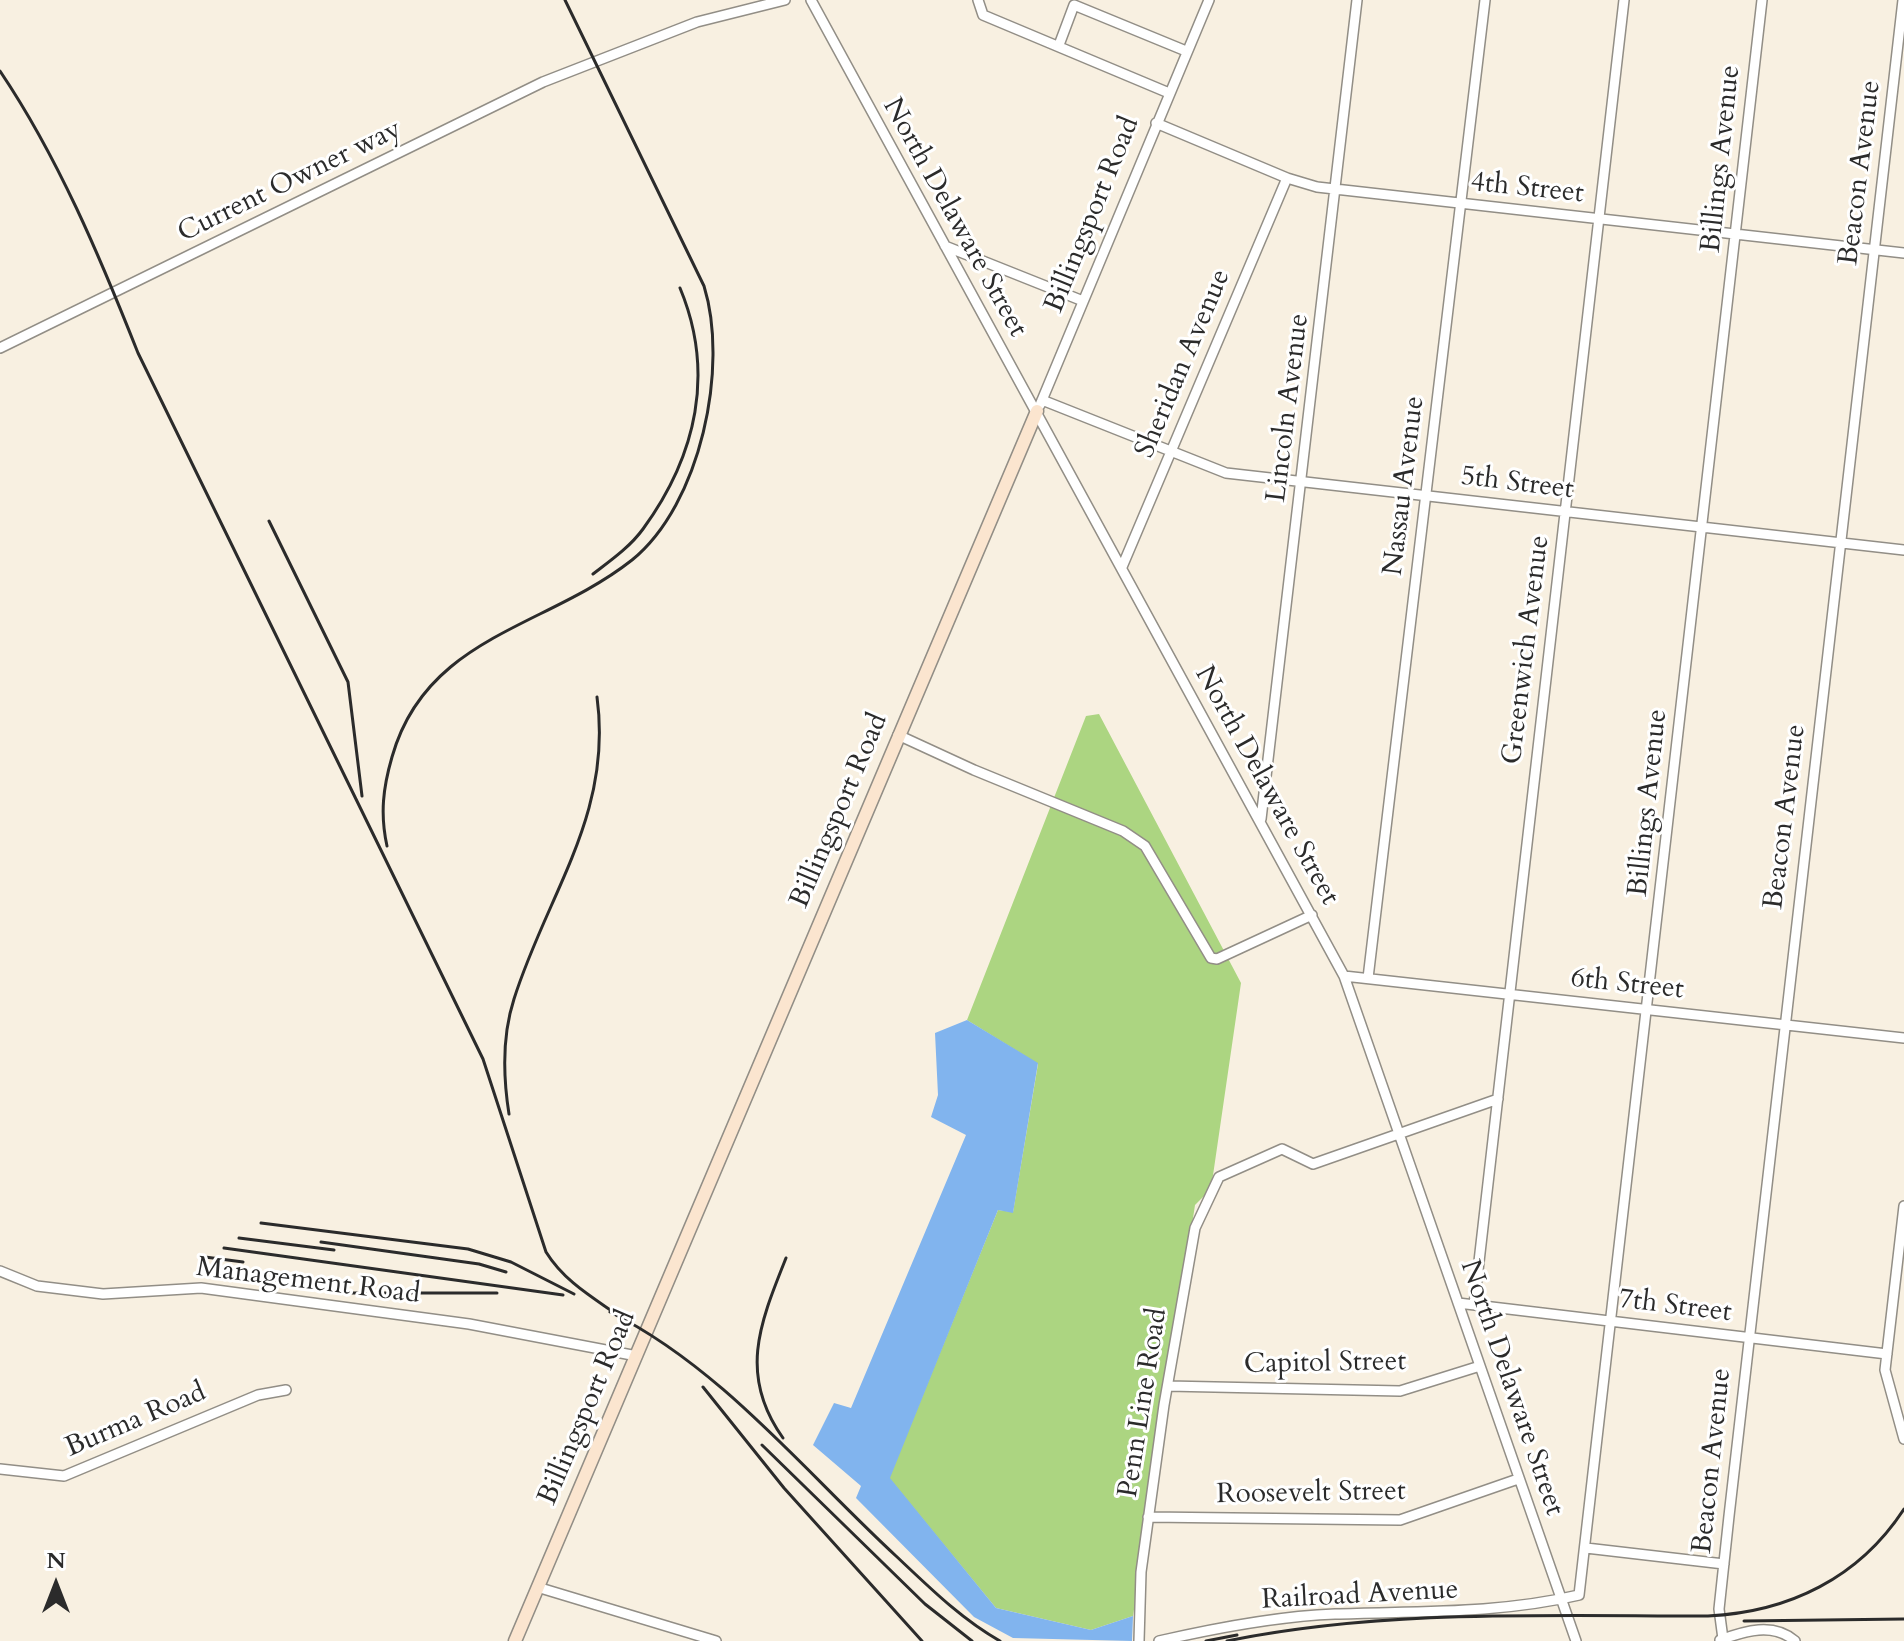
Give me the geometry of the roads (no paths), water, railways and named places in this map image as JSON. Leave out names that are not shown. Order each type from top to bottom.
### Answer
[{"type":"street","name":"Current Owner way","points":[[0,348],[543,82],[697,22],[785,0]]},
{"type":"street","name":"North Delaware Street","points":[[811,0],[944,245],[1039,406],[1122,567],[1344,976],[1576,1641]]},
{"type":"street","points":[[978,0],[983,15],[1169,93]]},
{"type":"street","name":"Billingsport Road","points":[[515,1641],[1209,0]]},
{"type":"street","name":"Lincoln Avenue","points":[[1261,821],[1357,0]]},
{"type":"street","name":"Nassau Avenue","points":[[1368,978],[1485,0]]},
{"type":"street","name":"Greenwich Avenue","points":[[1474,1305],[1624,0]]},
{"type":"street","name":"Billings Avenue","points":[[1563,1599],[1579,1595],[1586,1548],[1762,0]]},
{"type":"street","name":"Beacon Avenue","points":[[1720,1640],[1719,1609],[1749,1338],[1903,0]]},
{"type":"street","points":[[1059,45],[1074,5],[1186,51]]},
{"type":"street","name":"4th Street","points":[[1156,123],[1287,178],[1335,190],[1904,253]]},
{"type":"street","name":"Sheridan Avenue","points":[[1122,567],[1287,178]]},
{"type":"street","points":[[944,245],[1083,301]]},
{"type":"street","name":"5th Street","points":[[1039,406],[1226,473],[1904,550]]},
{"type":"street","points":[[898,735],[969,768],[1123,831],[1145,846],[1207,954],[1217,959],[1312,915]]},
{"type":"street","name":"6th Street","points":[[1344,976],[1904,1038]]},
{"type":"street","points":[[1398,1134],[1498,1099]]},
{"type":"street","name":"Penn Line Road","points":[[1139,1641],[1139,1601],[1148,1517],[1195,1228],[1219,1177],[1282,1149],[1313,1164],[1398,1134]]},
{"type":"street","points":[[1904,1206],[1887,1354],[1887,1388],[1904,1439]]},
{"type":"street","name":"Management Road","points":[[0,1271],[37,1286],[103,1294],[201,1288],[469,1324],[637,1356]]},
{"type":"street","name":"7th Street","points":[[1458,1303],[1887,1354]]},
{"type":"street","name":"Capitol Street","points":[[1168,1386],[1400,1391],[1480,1366]]},
{"type":"street","name":"Burma Road","points":[[0,1469],[64,1476],[258,1395],[286,1390]]},
{"type":"street","name":"Roosevelt Street","points":[[1148,1517],[1400,1520],[1518,1479]]},
{"type":"street","points":[[1586,1548],[1724,1564]]},
{"type":"street","points":[[537,1587],[716,1641]]},
{"type":"street","name":"Railroad Avenue","points":[[1159,1641],[1332,1614],[1488,1611],[1563,1599]]},
{"type":"street","points":[[1720,1640],[1748,1631],[1780,1630],[1795,1641]]},
{"type":"water","points":[[967,1020],[1038,1063],[1013,1213],[998,1210],[890,1478],[996,1608],[1091,1630],[1133,1616],[1132,1641],[1013,1638],[974,1617],[856,1498],[861,1486],[813,1445],[834,1403],[851,1408],[966,1135],[931,1117],[938,1095],[935,1033]]},
{"type":"railway","points":[[387,846],[384,801],[392,757],[409,717],[432,685],[460,659],[598,583],[632,560],[656,535],[676,505],[692,470],[703,432],[713,355],[711,319],[704,286],[565,0]]},
{"type":"railway","points":[[0,71],[59,173],[93,244],[138,353],[483,1059],[546,1252],[570,1280],[619,1316]]},
{"type":"railway","points":[[593,574],[626,548],[643,529],[662,501],[688,442],[698,382],[697,351],[691,319],[680,288]]},
{"type":"railway","points":[[269,521],[348,682],[362,796]]},
{"type":"railway","points":[[509,1114],[505,1056],[507,1027],[528,961],[586,817],[595,779],[599,740],[597,697]]},
{"type":"railway","points":[[261,1223],[468,1249],[511,1262],[574,1294]]},
{"type":"railway","points":[[239,1238],[334,1250]]},
{"type":"railway","points":[[321,1242],[479,1264],[506,1272]]},
{"type":"railway","points":[[224,1248],[563,1295]]},
{"type":"railway","points":[[205,1257],[243,1262]]},
{"type":"railway","points":[[783,1438],[769,1415],[757,1370],[762,1327],[786,1258]]},
{"type":"railway","points":[[202,1273],[352,1293],[497,1293]]},
{"type":"railway","points":[[610,1312],[650,1335],[726,1391],[933,1591],[1000,1641]]},
{"type":"railway","points":[[703,1387],[784,1488],[922,1641]]},
{"type":"railway","points":[[762,1445],[925,1604],[972,1641]]},
{"type":"railway","points":[[1227,1641],[1286,1631],[1406,1619],[1527,1615],[1708,1616],[1738,1613],[1794,1599],[1844,1572],[1866,1554],[1904,1509]]},
{"type":"railway","points":[[1744,1621],[1904,1619]]},
{"type":"railway","points":[[1206,1641],[1237,1635]]}]
